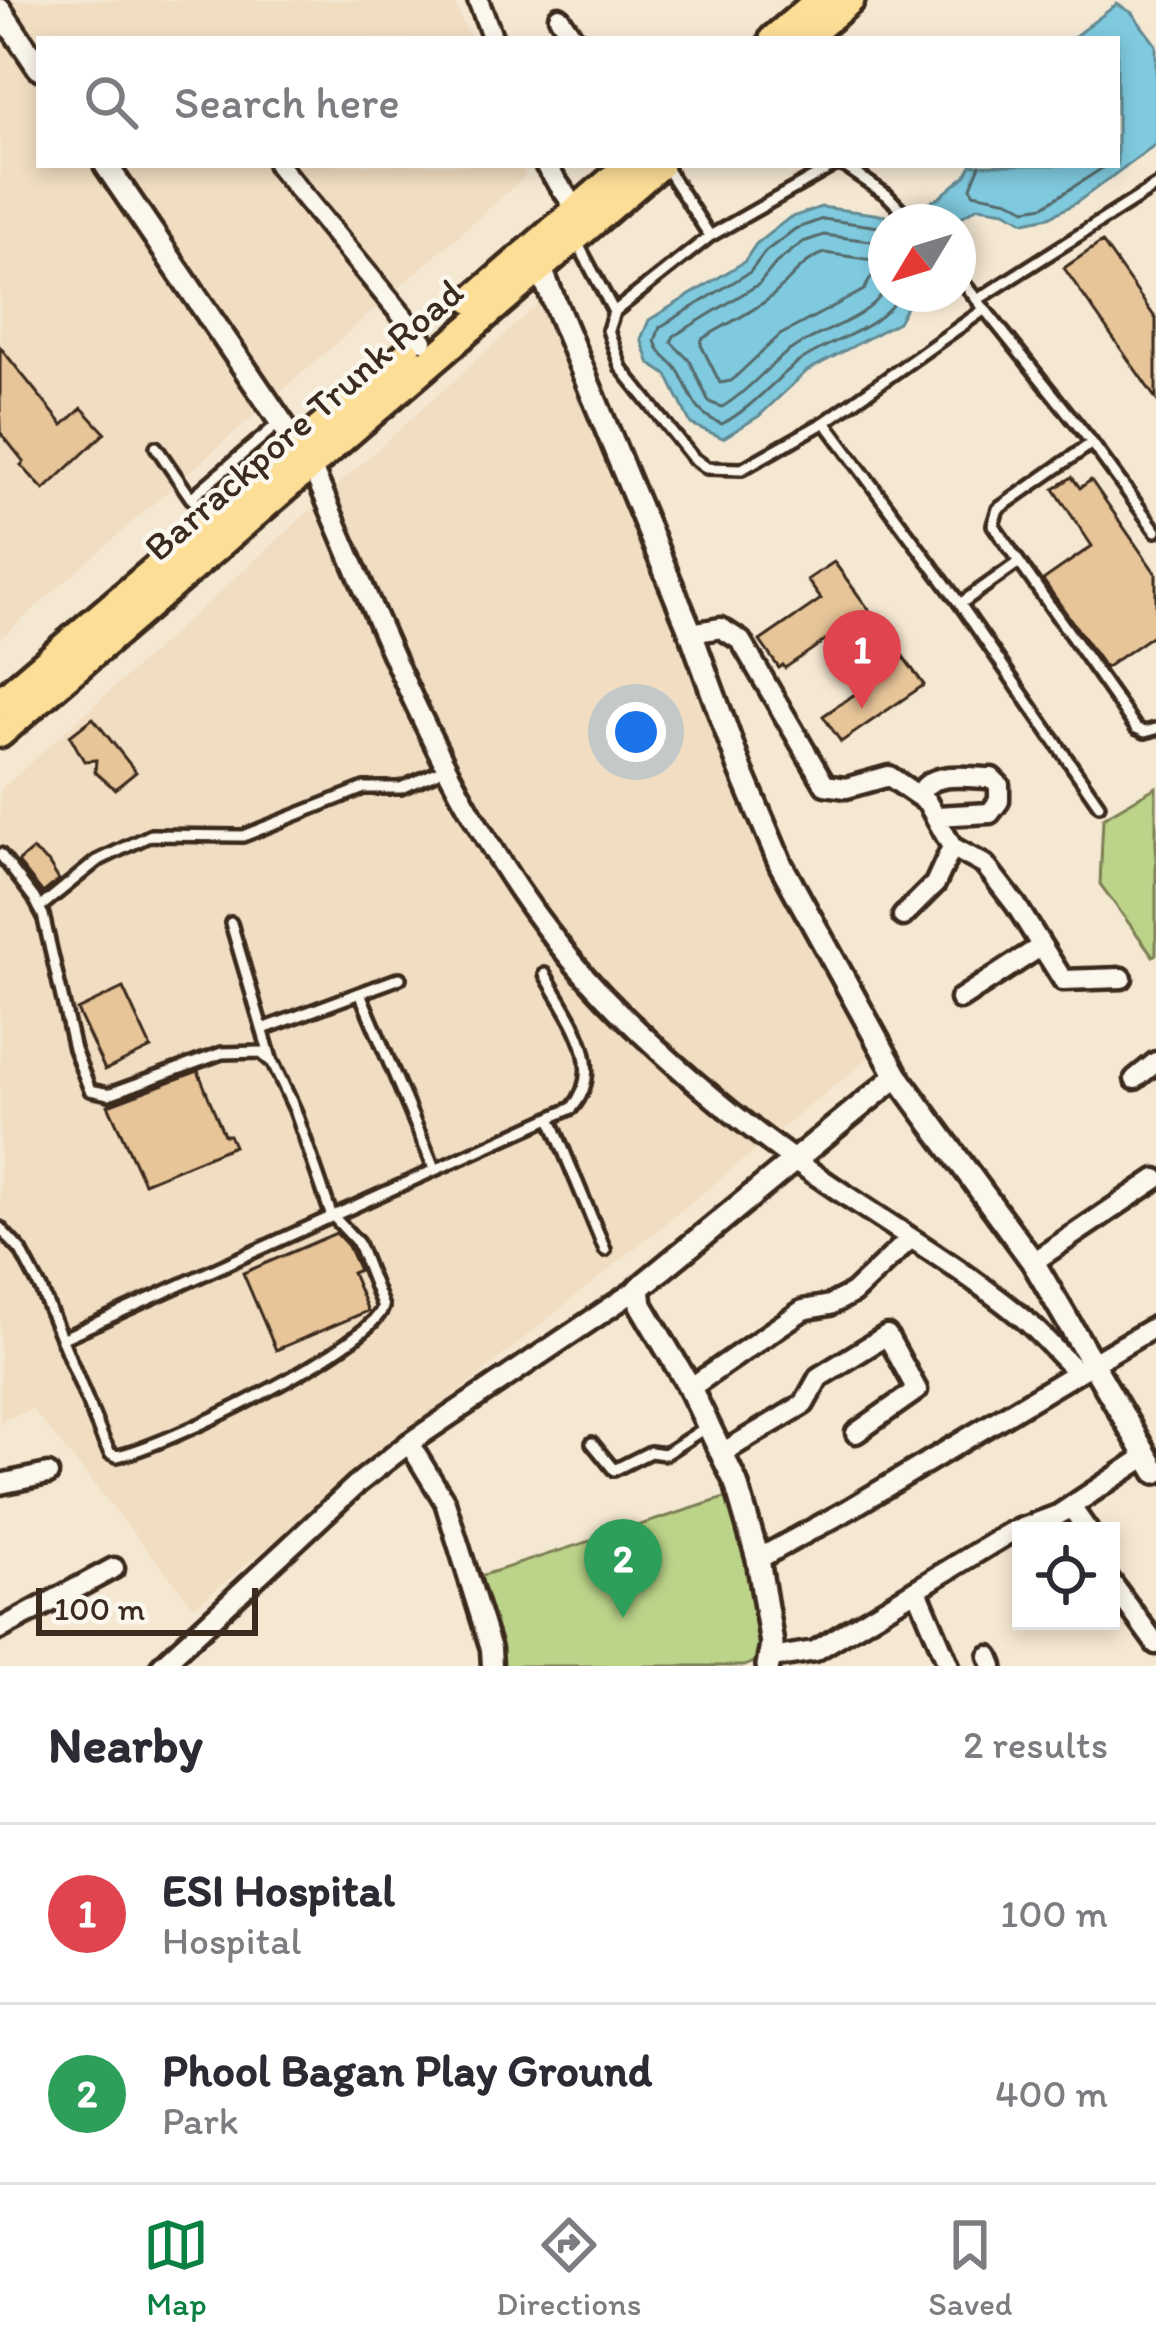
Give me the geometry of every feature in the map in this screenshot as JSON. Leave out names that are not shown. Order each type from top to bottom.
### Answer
[{"type":"main road","points":[[779,36],[840,1]]},
{"type":"main road","points":[[807,36],[840,1]]},
{"type":"main road","name":"Barrackpore Trunk Road","points":[[0,702],[213,519],[304,456],[576,223],[626,168]]},
{"type":"main road","name":"Barrackpore Trunk Road","points":[[576,223],[657,168]]},
{"type":"main road","name":"Barrackpore Trunk Road","points":[[0,733],[423,341],[536,258]]},
{"type":"street","points":[[478,0],[493,36]]},
{"type":"street","points":[[0,10],[36,64]]},
{"type":"street","points":[[559,17],[572,36]]},
{"type":"street","points":[[108,168],[304,456],[448,767],[503,872],[588,980],[710,1092],[797,1160],[1018,1314],[1084,1368]]},
{"type":"street","points":[[280,168],[423,341]]},
{"type":"street","points":[[547,168],[576,223]]},
{"type":"street","points":[[536,258],[781,865],[897,1076],[1033,1262],[1084,1368],[1150,1464],[1071,1507],[1010,1533],[815,1651],[770,1662],[758,1559],[736,1484],[690,1388],[645,1314],[639,1288]]},
{"type":"street","points":[[691,633],[721,628],[741,641],[825,785],[839,789],[889,776],[920,794],[952,847],[983,863],[1016,905],[1063,980],[1122,979]]},
{"type":"street","points":[[920,794],[933,779],[992,778],[1000,785],[999,801],[990,813],[935,816]]},
{"type":"street","points":[[903,916],[935,884],[952,847]]},
{"type":"street","points":[[960,999],[1040,947]]},
{"type":"street","points":[[1135,1079],[1156,1062]]},
{"type":"street","points":[[167,1664],[333,1505],[409,1443],[639,1288],[897,1076]]},
{"type":"street","points":[[1033,1262],[1156,1179]]},
{"type":"street","points":[[690,1388],[803,1310],[830,1305],[853,1293],[911,1238]]},
{"type":"street","points":[[758,1559],[1156,1326]]},
{"type":"street","points":[[722,1454],[804,1404],[819,1377],[887,1335],[916,1390],[856,1433]]},
{"type":"street","points":[[409,1443],[445,1502],[491,1649],[492,1666]]},
{"type":"street","points":[[0,1484],[48,1474]]},
{"type":"street","points":[[1071,1507],[1082,1522]]},
{"type":"street","points":[[0,1629],[114,1568]]},
{"type":"street","points":[[917,1590],[949,1666]]},
{"type":"street","points":[[1120,1594],[1156,1644]]},
{"type":"lane","points":[[663,168],[710,236]]},
{"type":"lane","points":[[834,168],[710,236],[614,312],[608,330],[621,368],[692,457],[707,468],[742,469],[825,422],[981,305],[1156,186]]},
{"type":"lane","points":[[844,168],[896,204]]},
{"type":"lane","points":[[576,223],[614,312]]},
{"type":"lane","points":[[976,299],[1093,443],[1156,531]]},
{"type":"lane","points":[[191,498],[280,422]]},
{"type":"lane","points":[[825,422],[960,604],[1099,805]]},
{"type":"lane","points":[[1093,443],[995,514],[993,525],[1136,728],[1156,729]]},
{"type":"lane","points":[[156,447],[191,498],[213,519]]},
{"type":"lane","points":[[960,604],[1018,562]]},
{"type":"lane","points":[[39,908],[98,861],[151,835],[243,836],[364,788],[401,788],[448,767]]},
{"type":"lane","points":[[0,854],[39,908],[74,1049],[90,1090],[109,1094],[222,1053],[260,1052],[273,1064]]},
{"type":"lane","points":[[0,1228],[21,1251],[110,1453],[117,1456],[289,1380],[363,1334],[380,1318],[383,1307],[358,1243],[331,1214],[295,1110],[273,1064],[231,923]]},
{"type":"lane","points":[[63,1338],[572,1108],[581,1098],[589,1065],[545,974]]},
{"type":"lane","points":[[262,1029],[400,978]]},
{"type":"lane","points":[[360,993],[434,1168]]},
{"type":"lane","points":[[551,1120],[605,1250]]},
{"type":"lane","points":[[592,1443],[614,1470],[648,1452],[669,1452],[708,1426]]},
{"type":"shaded area","points":[[0,0],[454,0],[469,36],[36,36],[36,168],[522,168],[525,177],[0,639]]},
{"type":"shaded area","points":[[556,288],[875,1053],[194,1607],[32,1409],[0,1422],[0,790]]},
{"type":"green space","points":[[1156,787],[1153,956],[1100,884],[1103,818]]},
{"type":"green space","points":[[731,1496],[768,1657],[744,1666],[503,1666],[474,1578]]},
{"type":"water","points":[[1117,4],[1132,13],[1156,45],[1156,144],[1076,203],[1049,217],[1025,222],[1005,211],[976,208],[976,204],[925,204],[940,197],[969,168],[1120,168],[1120,36],[1075,36]]},
{"type":"water","points":[[821,207],[868,213],[868,312],[904,312],[898,322],[807,371],[759,416],[723,438],[691,424],[667,375],[650,364],[641,339],[649,320],[744,262],[756,244],[789,218]]},
{"type":"building","points":[[1102,242],[1156,319],[1156,399],[1064,268]]},
{"type":"building","points":[[0,347],[63,425],[82,408],[105,433],[44,490],[0,432]]},
{"type":"building","points":[[1072,477],[1080,488],[1091,480],[1156,574],[1156,633],[1105,668],[1043,580],[1092,546],[1054,489]]},
{"type":"building","points":[[834,562],[924,685],[841,742],[823,716],[874,681],[839,631],[785,668],[779,668],[760,641],[821,599],[807,580]]},
{"type":"building","points":[[93,718],[136,772],[115,789],[95,772],[96,760],[84,761],[70,736]]},
{"type":"building","points":[[32,850],[48,862],[59,880],[43,893],[18,862]]},
{"type":"building","points":[[123,988],[151,1048],[105,1070],[77,1010]]},
{"type":"building","points":[[198,1071],[224,1135],[229,1135],[234,1146],[144,1183],[108,1105]]},
{"type":"building","points":[[336,1233],[359,1270],[352,1273],[368,1311],[276,1350],[243,1273]]},
{"type":"place","name":"ESI Hospital","points":[[862,709]]},
{"type":"place","name":"Phool Bagan Play Ground","points":[[623,1618]]}]
